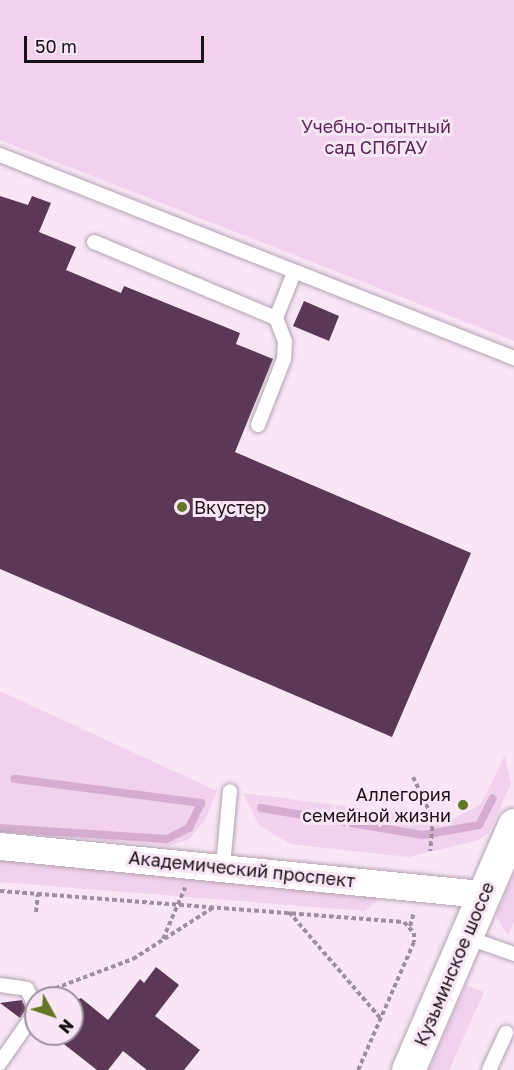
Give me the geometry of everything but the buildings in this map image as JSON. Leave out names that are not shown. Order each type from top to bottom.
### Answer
[{"type":"main road","name":"Кузьминское шоссе","points":[[408,1070],[514,825]]},
{"type":"street","name":"Академический проспект","points":[[0,846],[223,866],[484,894]]},
{"type":"lane","points":[[0,155],[514,358]]},
{"type":"lane","points":[[94,243],[276,318]]},
{"type":"lane","points":[[258,425],[284,359],[285,341],[276,318],[294,273]]},
{"type":"lane","points":[[223,866],[230,791]]},
{"type":"lane","points":[[466,937],[514,954]]},
{"type":"lane","points":[[0,985],[15,984],[24,993]]},
{"type":"lane","points":[[0,1061],[24,1023]]},
{"type":"lane","points":[[489,1070],[506,1034]]},
{"type":"path","points":[[413,777],[433,819],[430,851]]},
{"type":"path","points":[[0,891],[398,920],[410,926]]},
{"type":"path","points":[[36,912],[38,894]]},
{"type":"path","points":[[75,986],[133,959],[215,907]]},
{"type":"path","points":[[358,1070],[414,942],[410,926],[415,909]]},
{"type":"path","points":[[288,912],[381,1019]]},
{"type":"green space","name":"Учебно-опытный сад СПбГАУ","points":[[0,0],[514,0],[514,341],[0,140]]},
{"type":"green space","points":[[0,691],[217,791],[205,820],[189,839],[169,846],[0,832]]},
{"type":"green space","points":[[505,755],[511,783],[489,832],[479,840],[409,857],[290,844],[259,825],[243,793],[451,820],[481,804]]},
{"type":"green space","points":[[0,858],[375,894],[378,900],[365,911],[0,882]]},
{"type":"green space","points":[[514,873],[514,922],[508,936],[496,916]]},
{"type":"green space","points":[[466,985],[484,992],[449,1070],[429,1070]]},
{"type":"waterway","points":[[0,828],[167,839],[189,828],[201,803],[15,779]]},
{"type":"waterway","points":[[261,808],[423,835],[479,825],[493,798]]},
{"type":"place","name":"Вкустер","points":[[182,507]]},
{"type":"place","name":"Аллегория семейной жизни","points":[[463,805]]}]
